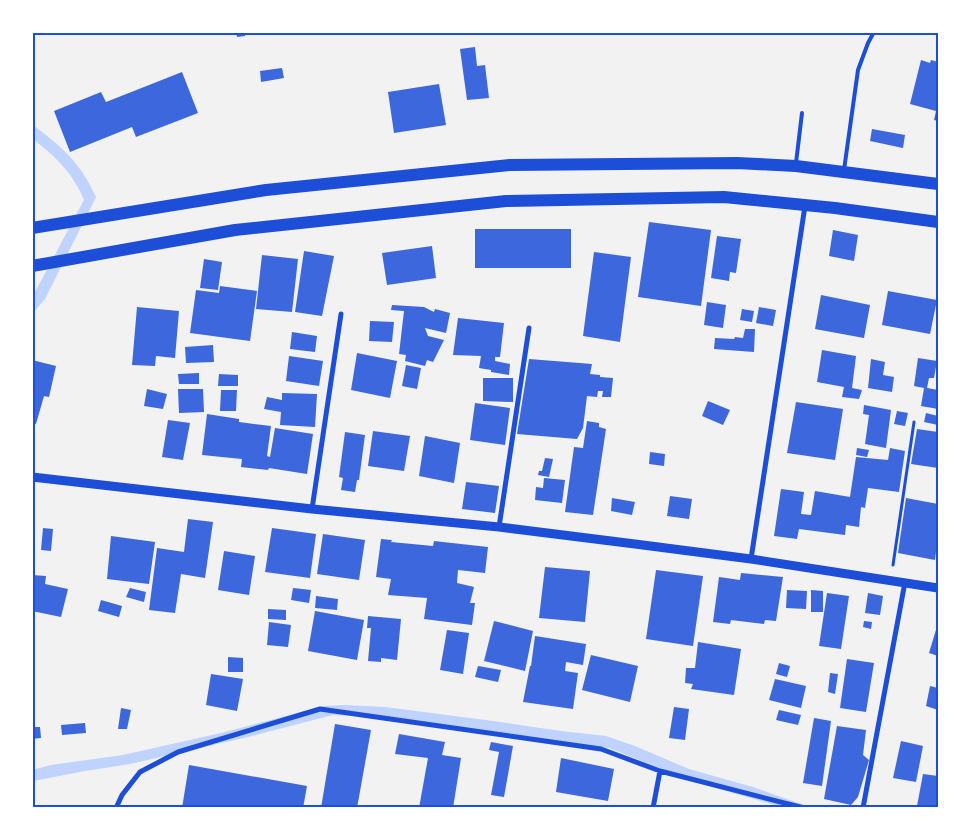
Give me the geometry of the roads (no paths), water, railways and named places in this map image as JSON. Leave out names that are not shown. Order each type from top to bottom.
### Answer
[{"type":"main road","points":[[32,228],[266,190],[510,165],[737,164],[796,166],[938,184]]},
{"type":"main road","points":[[32,266],[235,230],[506,201],[724,197],[806,205],[938,222]]},
{"type":"street","points":[[751,559],[806,205]]},
{"type":"street","points":[[312,509],[342,314]]},
{"type":"street","points":[[499,528],[529,328]]},
{"type":"street","points":[[32,477],[499,528],[751,559],[938,588]]},
{"type":"street","points":[[863,808],[905,582]]},
{"type":"street","points":[[116,808],[122,795],[140,772],[178,752],[320,709],[601,749],[660,771],[804,808]]},
{"type":"street","points":[[653,808],[660,771]]},
{"type":"lane","points":[[844,172],[858,70],[874,32]]},
{"type":"lane","points":[[796,166],[802,113]]},
{"type":"water","points":[[33,125],[70,156],[84,174],[96,197],[45,299],[33,313],[33,296],[84,200],[69,173],[49,152],[33,139]]},
{"type":"water","points":[[324,706],[385,707],[606,736],[689,769],[753,787],[810,807],[781,807],[695,782],[609,748],[355,716],[333,715],[130,764],[33,781],[32,770],[51,765],[123,755],[221,733]]}]
